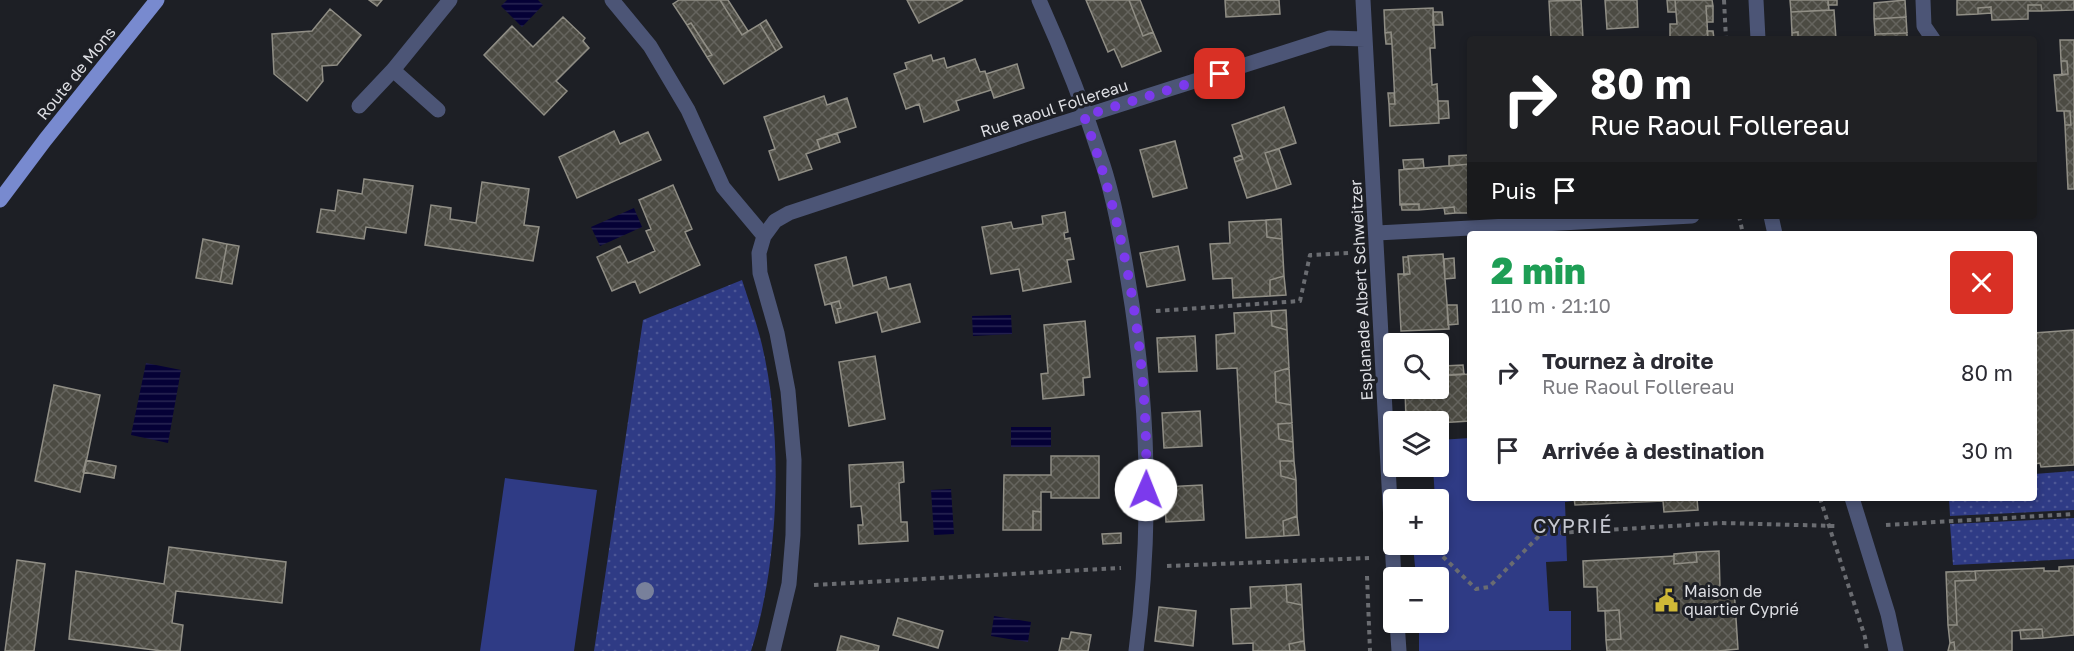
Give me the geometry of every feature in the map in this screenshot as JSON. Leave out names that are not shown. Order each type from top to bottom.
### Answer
[{"type":"main road","name":"Route de Mons","points":[[0,200],[157,0]]},
{"type":"main road","name":"Route de Mons","points":[[0,184],[45,140]]},
{"type":"street","points":[[359,106],[393,70],[450,0]]},
{"type":"street","points":[[612,0],[650,46],[688,110],[723,187],[764,236],[759,253],[760,273],[777,333],[788,390],[794,460],[793,535],[789,584],[773,651]]},
{"type":"street","points":[[1039,0],[1103,166],[1124,255],[1134,313],[1145,414],[1147,468],[1141,608],[1136,651]]},
{"type":"street","name":"Esplanade Albert Schweitzer","points":[[1363,0],[1393,567]]},
{"type":"street","points":[[1756,0],[1758,36]]},
{"type":"street","points":[[1923,0],[1924,26],[1931,36]]},
{"type":"street","name":"Rue Raoul Follereau","points":[[764,236],[775,221],[789,213],[1084,116],[1330,38],[1365,39]]},
{"type":"street","points":[[393,70],[438,110]]},
{"type":"street","points":[[1377,233],[1636,219]]},
{"type":"street","points":[[1853,501],[1888,614],[1896,651]]},
{"type":"street","points":[[1398,633],[1399,651]]},
{"type":"path","points":[[1724,0],[1726,36]]},
{"type":"path","points":[[1134,313],[1300,302],[1310,255],[1350,254]]},
{"type":"path","points":[[1821,501],[1867,651]]},
{"type":"path","points":[[1441,555],[1476,589],[1489,587],[1541,534],[1721,523],[1861,526],[2074,514]]},
{"type":"path","points":[[1163,566],[1351,558]]},
{"type":"path","points":[[819,585],[1123,567]]},
{"type":"shaded area","points":[[507,0],[538,0],[543,5],[522,27],[501,6]]},
{"type":"shaded area","points":[[634,208],[642,227],[600,246],[591,227]]},
{"type":"shaded area","points":[[742,280],[758,330],[768,373],[775,453],[773,536],[761,615],[751,651],[594,651],[643,320]]},
{"type":"shaded area","points":[[1011,315],[1012,334],[973,336],[972,316]]},
{"type":"shaded area","points":[[146,363],[181,370],[168,443],[131,435]]},
{"type":"shaded area","points":[[1011,427],[1051,427],[1051,447],[1011,447]]},
{"type":"shaded area","points":[[1467,438],[1467,501],[1573,501],[1565,502],[1567,561],[1546,562],[1549,611],[1571,611],[1571,650],[1419,651],[1419,633],[1449,633],[1449,567],[1415,567],[1414,555],[1449,555],[1449,489],[1434,489],[1434,477],[1449,477],[1449,439]]},
{"type":"shaded area","points":[[2074,471],[2074,510],[1950,516],[1949,501],[2037,501],[2037,474]]},
{"type":"shaded area","points":[[505,478],[597,490],[574,651],[480,651]]},
{"type":"shaded area","points":[[951,489],[954,534],[934,535],[931,490]]},
{"type":"shaded area","points":[[2074,518],[2074,559],[1953,565],[1950,524]]},
{"type":"shaded area","points":[[994,616],[1031,622],[1028,642],[991,636]]},
{"type":"building","points":[[369,0],[382,0],[377,6]]},
{"type":"building","points":[[679,0],[720,0],[742,35],[760,24],[776,51],[724,84],[707,57],[712,55],[691,23],[687,25],[673,4]]},
{"type":"building","points":[[720,0],[728,0],[748,31],[742,35]]},
{"type":"building","points":[[907,0],[963,0],[919,23]]},
{"type":"building","points":[[1086,0],[1129,0],[1143,36],[1153,32],[1161,51],[1122,67],[1114,49],[1108,52]]},
{"type":"building","points":[[1129,0],[1140,0],[1153,32],[1143,36]]},
{"type":"building","points":[[1225,0],[1279,0],[1280,14],[1226,17]]},
{"type":"building","points":[[1581,0],[1583,36],[1551,36],[1549,1]]},
{"type":"building","points":[[1605,0],[1637,0],[1638,27],[1607,29]]},
{"type":"building","points":[[1667,0],[1675,0],[1676,12],[1668,12]]},
{"type":"building","points":[[1675,0],[1712,0],[1713,6],[1706,6],[1708,36],[1670,36],[1670,24],[1677,24]]},
{"type":"building","points":[[1790,0],[1828,0],[1829,10],[1791,12]]},
{"type":"building","points":[[1828,0],[1837,0],[1837,5],[1828,5]]},
{"type":"building","points":[[1905,0],[1906,17],[1874,19],[1874,3]]},
{"type":"building","points":[[1957,0],[2074,0],[2074,10],[2042,11],[2041,5],[2028,5],[2028,19],[1992,20],[1991,7],[1978,8],[1978,14],[1957,15]]},
{"type":"building","points":[[2028,5],[2041,5],[2042,11],[2028,11]]},
{"type":"building","points":[[1706,6],[1713,6],[1713,22],[1707,22]]},
{"type":"building","points":[[1991,7],[1991,13],[1978,14],[1978,8]]},
{"type":"building","points":[[1433,8],[1435,48],[1430,48],[1432,85],[1437,84],[1439,123],[1390,126],[1389,104],[1395,104],[1392,44],[1391,32],[1385,33],[1384,10]]},
{"type":"building","points":[[330,9],[361,35],[337,65],[322,66],[323,81],[307,101],[274,74],[272,34],[312,31]]},
{"type":"building","points":[[1834,10],[1836,36],[1798,36],[1798,32],[1792,33],[1791,12]]},
{"type":"building","points":[[1433,12],[1442,12],[1443,25],[1433,25]]},
{"type":"building","points":[[563,17],[585,38],[583,41],[589,48],[556,81],[567,91],[544,115],[484,55],[512,26],[533,47]]},
{"type":"building","points":[[1906,17],[1907,33],[1875,34],[1874,19]]},
{"type":"building","points":[[766,20],[782,47],[776,51],[760,24]]},
{"type":"building","points":[[691,23],[712,55],[707,57],[687,25]]},
{"type":"building","points":[[1707,31],[1713,31],[1714,36],[1708,36]]},
{"type":"building","points":[[1391,32],[1392,44],[1386,44],[1385,33]]},
{"type":"building","points":[[1907,33],[1907,36],[1875,36],[1875,34]]},
{"type":"building","points":[[2060,40],[2074,40],[2074,189],[2068,189],[2065,125],[2071,125],[2070,111],[2057,111],[2054,75],[2068,74],[2067,61],[2061,61]]},
{"type":"building","points":[[931,55],[933,61],[944,58],[947,68],[975,59],[980,72],[985,71],[991,90],[956,101],[959,110],[924,122],[919,104],[906,109],[894,74],[907,69],[905,63]]},
{"type":"building","points":[[2061,61],[2067,61],[2068,74],[2062,75]]},
{"type":"building","points":[[1017,64],[1024,88],[994,98],[986,74]]},
{"type":"building","points":[[1388,93],[1394,93],[1395,104],[1389,104]]},
{"type":"building","points":[[824,96],[827,105],[847,98],[856,127],[817,140],[820,149],[806,154],[812,169],[779,180],[769,151],[775,149],[764,117]]},
{"type":"building","points":[[1438,101],[1448,101],[1449,118],[1439,119]]},
{"type":"building","points":[[1284,107],[1296,143],[1265,153],[1277,189],[1247,198],[1235,162],[1243,159],[1232,125]]},
{"type":"building","points":[[2064,111],[2070,111],[2071,125],[2065,125]]},
{"type":"building","points":[[614,131],[620,144],[648,132],[661,160],[577,198],[559,157]]},
{"type":"building","points":[[837,133],[840,142],[820,149],[817,140]]},
{"type":"building","points":[[1175,141],[1187,188],[1153,197],[1140,150]]},
{"type":"building","points":[[1279,149],[1291,184],[1277,189],[1265,153]]},
{"type":"building","points":[[1241,155],[1243,159],[1235,162],[1234,158]]},
{"type":"building","points":[[1467,155],[1467,164],[1449,166],[1449,156]]},
{"type":"building","points":[[1423,159],[1424,168],[1404,169],[1403,160]]},
{"type":"building","points":[[1467,164],[1467,213],[1455,213],[1454,207],[1419,210],[1419,204],[1400,205],[1399,170]]},
{"type":"building","points":[[364,179],[413,186],[406,233],[366,227],[364,239],[317,232],[321,209],[335,211],[338,190],[362,194]]},
{"type":"building","points":[[482,182],[529,189],[524,225],[539,227],[533,261],[425,245],[431,205],[451,208],[450,219],[476,223]]},
{"type":"building","points":[[673,185],[692,229],[685,232],[700,265],[640,293],[635,281],[612,291],[597,257],[620,246],[628,263],[655,251],[646,231],[651,229],[639,200]]},
{"type":"building","points":[[1401,204],[1419,204],[1419,210],[1402,210]]},
{"type":"building","points":[[1454,207],[1455,213],[1445,214],[1444,208]]},
{"type":"building","points":[[1065,212],[1068,232],[1064,233],[1065,239],[1070,238],[1074,259],[1067,260],[1071,282],[1023,291],[1019,269],[991,274],[982,227],[1011,222],[1013,229],[1043,224],[1042,216]]},
{"type":"building","points":[[1281,219],[1282,239],[1267,237],[1266,220]]},
{"type":"building","points":[[1266,220],[1267,237],[1282,239],[1284,276],[1270,280],[1270,296],[1233,298],[1232,278],[1213,279],[1210,244],[1230,243],[1229,222]]},
{"type":"building","points":[[203,239],[227,244],[220,282],[196,278]]},
{"type":"building","points":[[227,244],[239,246],[232,284],[220,282]]},
{"type":"building","points":[[1178,246],[1185,280],[1147,287],[1140,253]]},
{"type":"building","points":[[1443,254],[1449,329],[1401,331],[1398,274],[1410,274],[1408,256]]},
{"type":"building","points":[[846,257],[853,286],[886,277],[889,289],[910,284],[920,322],[882,332],[877,312],[840,322],[837,309],[841,308],[839,301],[825,305],[815,265]]},
{"type":"building","points":[[1403,257],[1408,257],[1410,274],[1404,275]]},
{"type":"building","points":[[1454,258],[1455,278],[1445,279],[1444,259]]},
{"type":"building","points":[[1284,276],[1286,295],[1270,296],[1270,280]]},
{"type":"building","points":[[839,301],[841,308],[837,309],[840,322],[836,323],[831,303]]},
{"type":"building","points":[[1447,305],[1457,305],[1458,324],[1448,325]]},
{"type":"building","points":[[1286,310],[1287,330],[1272,326],[1271,311]]},
{"type":"building","points":[[1271,311],[1272,326],[1287,330],[1289,368],[1275,372],[1276,402],[1291,405],[1292,423],[1278,424],[1279,439],[1293,442],[1294,461],[1280,461],[1281,476],[1296,480],[1297,516],[1283,521],[1284,536],[1246,538],[1237,368],[1217,369],[1216,335],[1235,333],[1234,313]]},
{"type":"building","points":[[1085,321],[1090,377],[1083,378],[1084,395],[1043,399],[1041,374],[1048,373],[1044,325]]},
{"type":"building","points":[[2074,330],[2074,465],[2041,467],[2040,463],[2037,464],[2037,333]]},
{"type":"building","points":[[1195,336],[1197,371],[1159,372],[1157,338]]},
{"type":"building","points":[[875,356],[885,419],[849,426],[839,362]]},
{"type":"building","points":[[1463,365],[1464,374],[1449,375],[1449,366]]},
{"type":"building","points":[[1289,368],[1291,405],[1276,402],[1275,372]]},
{"type":"building","points":[[1467,374],[1467,421],[1449,422],[1449,411],[1406,411],[1405,399],[1449,399],[1449,375]]},
{"type":"building","points":[[54,385],[100,395],[80,492],[35,481]]},
{"type":"building","points":[[1200,411],[1202,446],[1164,448],[1162,413]]},
{"type":"building","points":[[1292,423],[1293,442],[1279,439],[1278,424]]},
{"type":"building","points":[[1051,456],[1099,456],[1099,498],[1051,498],[1051,492],[1041,492],[1041,512],[1033,511],[1033,530],[1003,530],[1004,475],[1051,475]]},
{"type":"building","points":[[86,460],[116,466],[114,478],[83,472]]},
{"type":"building","points":[[1280,461],[1294,461],[1296,480],[1281,476]]},
{"type":"building","points":[[903,462],[904,482],[899,483],[901,522],[907,522],[908,541],[859,544],[858,525],[863,525],[861,506],[851,507],[849,465]]},
{"type":"building","points":[[1202,485],[1204,520],[1166,522],[1164,487]]},
{"type":"building","points":[[1574,501],[1663,501],[1575,505]]},
{"type":"building","points":[[1663,501],[1697,501],[1698,510],[1664,512]]},
{"type":"building","points":[[1033,511],[1041,512],[1041,530],[1033,530]]},
{"type":"building","points":[[1297,516],[1299,535],[1284,536],[1283,521]]},
{"type":"building","points":[[1121,533],[1121,543],[1103,544],[1102,534]]},
{"type":"building","points":[[169,547],[286,562],[282,603],[176,591],[172,623],[183,625],[180,651],[162,651],[69,639],[76,571],[164,584]]},
{"type":"building","name":"Maison de quartier Cyprié","points":[[1719,551],[1720,589],[1734,588],[1738,649],[1607,651],[1606,640],[1621,639],[1619,610],[1598,611],[1597,587],[1584,587],[1583,561],[1674,556],[1674,564],[1697,562],[1696,552]]},
{"type":"building","points":[[1696,552],[1697,562],[1674,564],[1674,554]]},
{"type":"building","points":[[17,560],[45,564],[34,651],[5,651]]},
{"type":"building","points":[[2074,566],[2074,635],[2043,638],[2042,629],[2012,631],[2012,651],[1955,651],[1954,642],[1950,643],[1948,625],[1957,625],[1955,581],[1976,580],[1975,571],[2044,568],[2044,571],[2059,571],[2059,567]]},
{"type":"building","points":[[1975,571],[1976,580],[1955,581],[1957,625],[1948,625],[1946,572]]},
{"type":"building","points":[[1301,584],[1302,605],[1287,602],[1286,585]]},
{"type":"building","points":[[1286,585],[1287,602],[1302,605],[1304,641],[1289,644],[1290,651],[1253,651],[1253,643],[1233,644],[1231,609],[1251,608],[1250,587]]},
{"type":"building","points":[[1159,607],[1196,611],[1193,646],[1155,641]]},
{"type":"building","points":[[1619,610],[1621,639],[1606,640],[1605,611]]},
{"type":"building","points":[[898,618],[943,631],[938,648],[893,635]]},
{"type":"building","points":[[2042,629],[2043,638],[2021,639],[2020,630]]},
{"type":"building","points":[[1071,632],[1091,635],[1088,651],[1059,651],[1062,638],[1069,639]]},
{"type":"building","points":[[841,636],[879,646],[878,651],[837,651]]},
{"type":"building","points":[[1304,641],[1305,651],[1290,651],[1289,644]]},
{"type":"building","points":[[1954,642],[1955,651],[1948,651],[1950,643]]},
{"type":"place","name":"Maison de quartier Cyprié","points":[[1666,600]]},
{"type":"district","name":"CYPRIÉ","points":[[1573,525]]},
{"type":"route","points":[[1146,490],[1145,414],[1137,331],[1111,197],[1103,166],[1084,116],[1220,74]]}]
